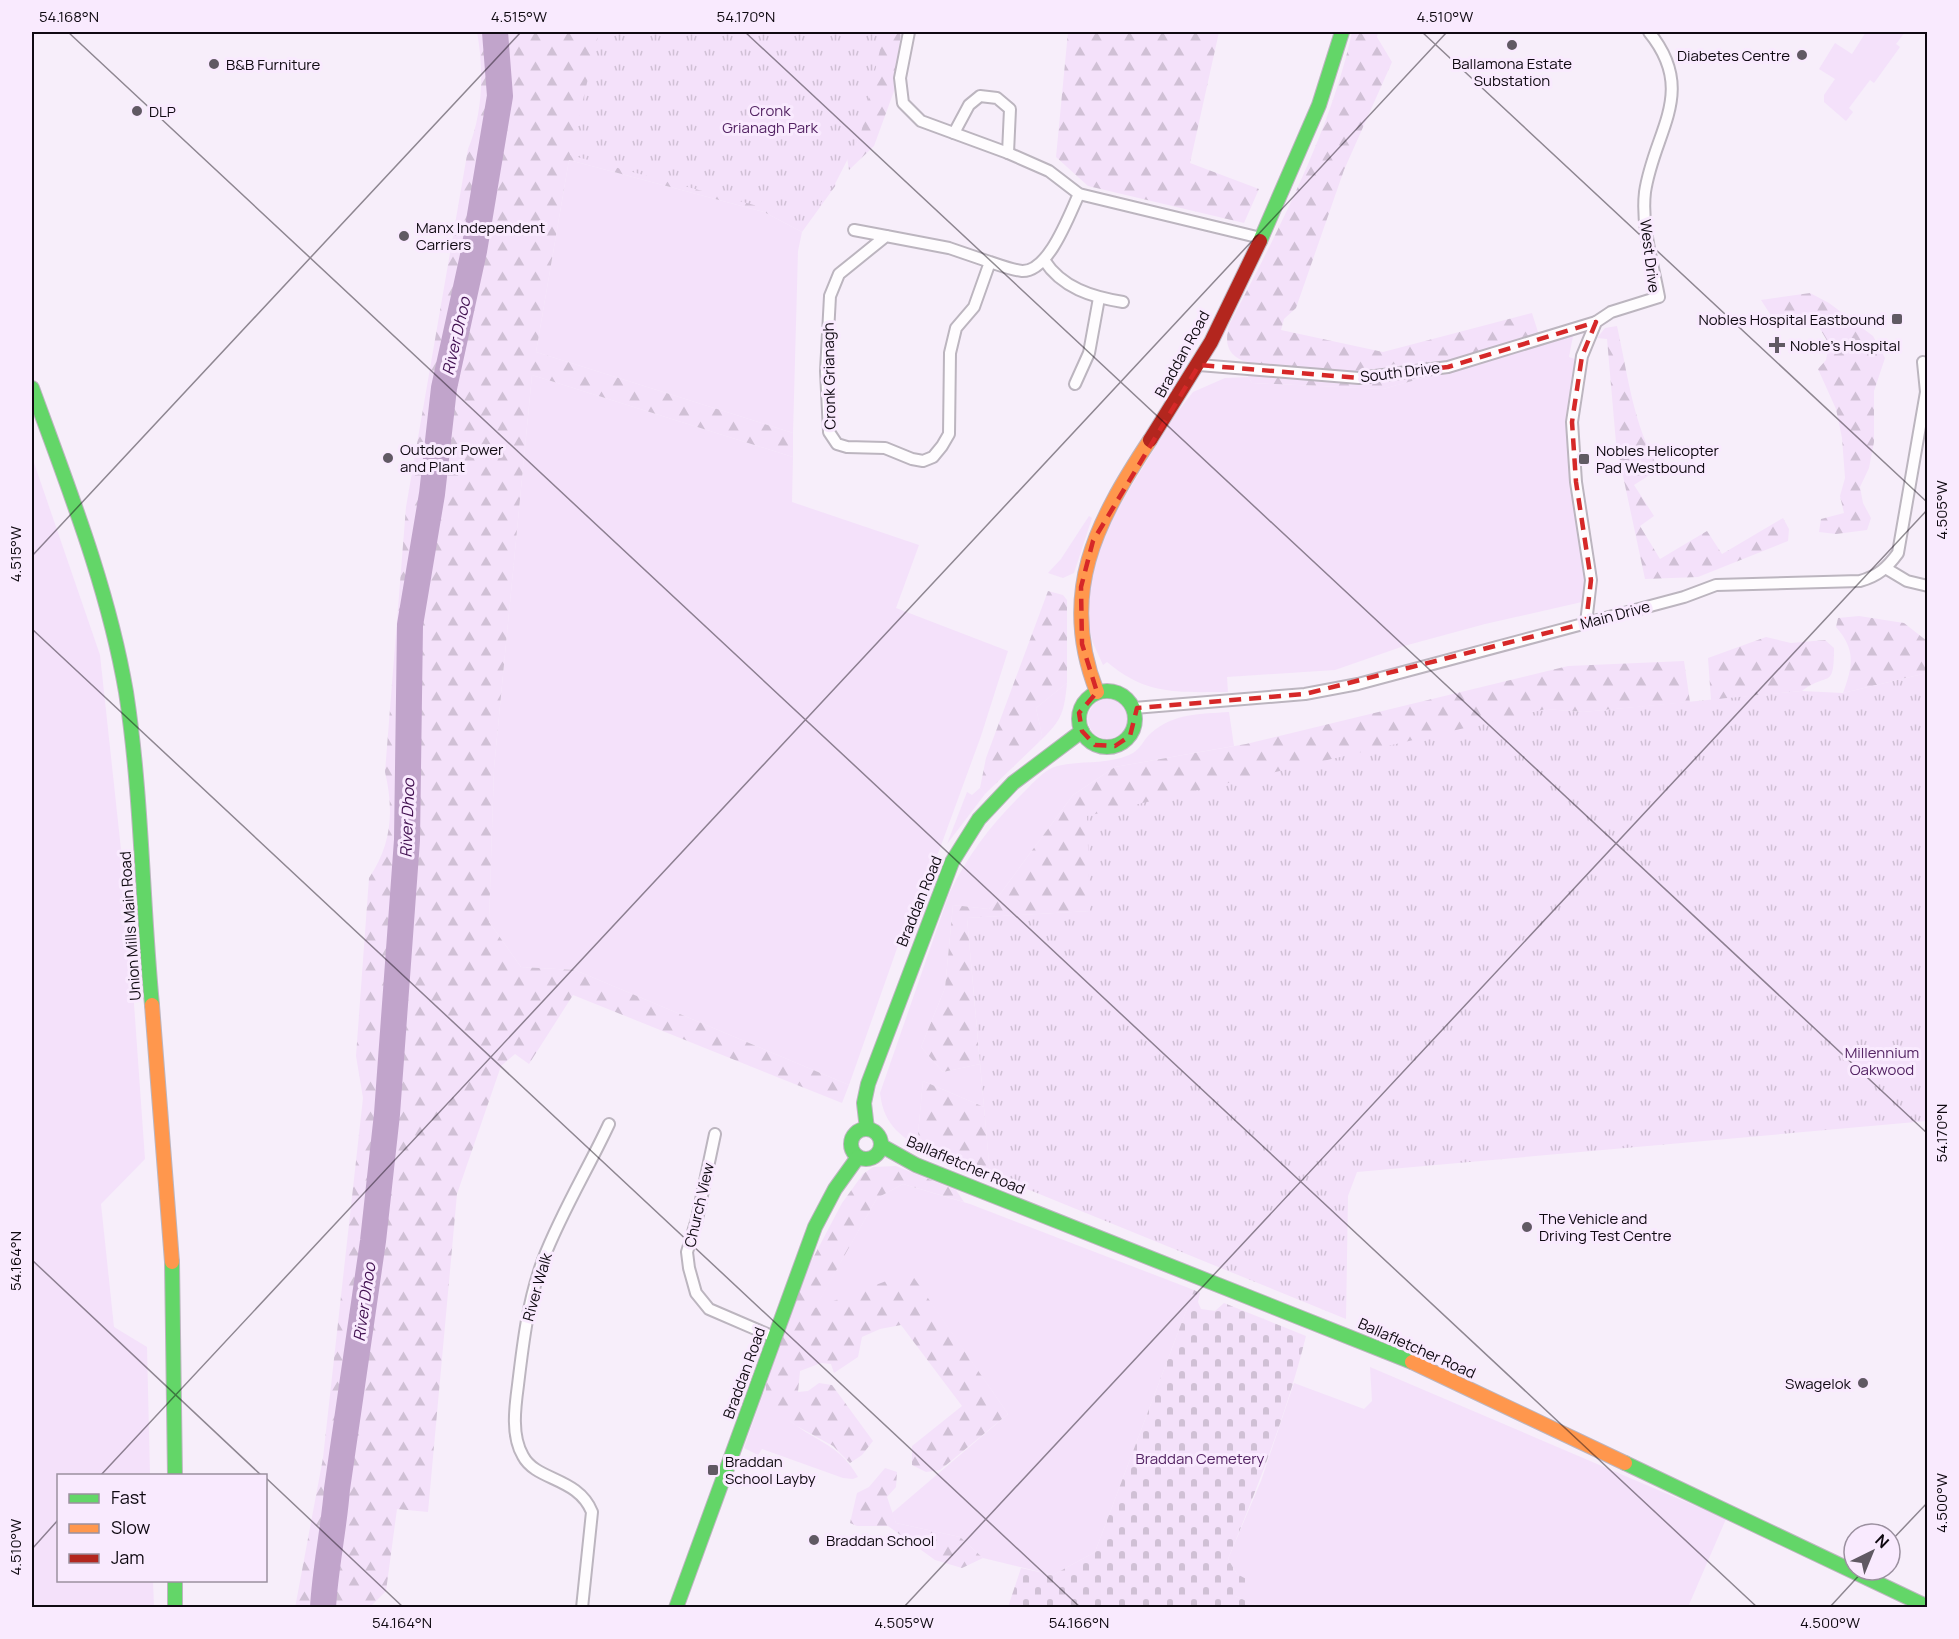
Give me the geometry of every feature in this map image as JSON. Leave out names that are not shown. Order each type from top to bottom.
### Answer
[{"type":"main road","name":"Braddan Road","points":[[1097,692],[1082,644],[1081,620],[1081,587],[1093,541],[1108,508],[1199,364],[1261,238],[1331,77],[1342,32]]},
{"type":"main road","name":"Union Mills Main Road","points":[[32,388],[67,484],[100,588],[118,655],[127,702],[140,824],[146,936],[171,1238],[175,1474]]},
{"type":"main road","points":[[1106,690],[1123,694],[1134,708],[1135,727],[1123,742],[1105,747],[1095,745],[1082,731],[1079,722],[1083,704],[1097,692],[1106,690]]},
{"type":"main road","name":"Braddan Road","points":[[867,1129],[864,1103],[868,1084],[952,862],[979,819],[1013,783],[1082,731]]},
{"type":"main road","points":[[867,1129],[878,1134],[882,1146],[872,1159],[858,1157],[852,1149],[851,1139],[857,1131],[867,1129]]},
{"type":"main road","name":"Ballafletcher Road","points":[[882,1146],[916,1165],[1419,1365],[1928,1607]]},
{"type":"main road","name":"Braddan Road","points":[[676,1608],[815,1227],[835,1189],[858,1157]]},
{"type":"main road","points":[[175,1582],[175,1608]]},
{"type":"street","points":[[909,32],[900,78],[903,103],[921,121],[1008,153],[1049,171],[1079,194],[1261,238]]},
{"type":"street","name":"West Drive","points":[[1596,322],[1611,312],[1659,297],[1644,213],[1646,192],[1672,104],[1673,84],[1658,43],[1649,32]]},
{"type":"street","points":[[954,133],[969,105],[980,96],[997,98],[1010,109],[1008,153]]},
{"type":"street","points":[[854,230],[950,248],[1023,271],[1035,268],[1044,260],[1079,194]]},
{"type":"street","name":"Cronk Grianagh","points":[[886,236],[839,274],[830,296],[826,371],[829,432],[837,444],[847,447],[885,448],[923,461],[933,457],[942,446],[949,434],[950,353],[956,328],[974,307],[990,262]]},
{"type":"street","points":[[1044,260],[1062,281],[1099,298],[1123,302]]},
{"type":"street","points":[[1075,384],[1089,353],[1099,298]]},
{"type":"street","points":[[1586,623],[1592,580],[1576,482],[1572,422],[1581,356],[1596,322]]},
{"type":"street","name":"South Drive","points":[[1199,364],[1359,378],[1448,367],[1596,322]]},
{"type":"street","points":[[1923,363],[1926,392],[1903,534],[1898,553],[1887,568],[1907,581],[1928,586]]},
{"type":"street","name":"Main Drive","points":[[1134,708],[1305,694],[1358,684],[1684,597],[1716,585],[1860,581],[1887,568]]},
{"type":"street","name":"River Walk","points":[[582,1608],[592,1512],[587,1500],[577,1491],[524,1464],[516,1440],[515,1405],[527,1317],[542,1262],[556,1229],[579,1188],[609,1124]]},
{"type":"street","name":"Church View","points":[[715,1134],[698,1219],[687,1252],[696,1293],[709,1309],[774,1337]]},
{"type":"highlighted area","points":[[1596,322],[1582,356],[1572,422],[1576,482],[1591,580],[1586,623],[1305,694],[1137,708],[1130,736],[1115,746],[1095,745],[1082,731],[1079,713],[1097,692],[1082,644],[1081,587],[1093,541],[1199,365],[1359,378],[1448,367]]},
{"type":"green space","points":[[477,32],[620,32],[828,174],[836,185],[802,232],[764,212],[569,160],[536,352],[793,433],[793,457],[532,375],[494,768],[489,922],[521,967],[575,970],[849,1085],[842,1103],[573,995],[529,1064],[515,1054],[501,1066],[457,1194],[428,1512],[397,1509],[386,1591],[370,1607],[295,1608],[323,1458],[363,1098],[356,1056],[369,878],[387,840],[389,826],[390,800],[385,772],[406,507],[468,149],[477,121],[481,91],[481,61]]},
{"type":"green space","name":"Cronk Grianagh Park","points":[[599,32],[884,32],[861,133],[835,184],[803,227],[765,208],[570,155]]},
{"type":"green space","points":[[866,32],[901,32],[894,91],[874,146],[849,170],[845,146]]},
{"type":"green space","points":[[1068,32],[1219,32],[1190,163],[1259,189],[1244,223],[1088,186],[1056,157]]},
{"type":"green space","points":[[1352,32],[1378,32],[1377,37],[1392,62],[1344,170],[1296,308],[1284,319],[1281,330],[1383,352],[1532,313],[1542,345],[1383,389],[1252,383],[1248,377],[1249,363],[1236,357],[1229,349],[1227,339],[1229,325],[1283,219],[1316,144],[1331,107]]},
{"type":"green space","points":[[1866,32],[1905,32],[1896,44],[1900,47],[1874,83],[1870,80],[1849,108],[1853,112],[1846,121],[1824,102],[1824,95],[1835,79],[1819,69],[1835,43],[1852,54]]},
{"type":"green space","points":[[569,160],[764,212],[802,232],[798,251],[793,433],[536,352]]},
{"type":"green space","points":[[1810,293],[1829,303],[1873,336],[1885,358],[1874,391],[1874,442],[1869,468],[1860,487],[1863,503],[1871,518],[1867,530],[1836,534],[1819,532],[1821,519],[1844,513],[1840,496],[1845,478],[1842,438],[1836,409],[1818,369],[1826,360],[1829,344],[1813,317],[1770,314],[1761,300]]},
{"type":"green space","points":[[1617,326],[1637,417],[1659,469],[1634,485],[1654,516],[1640,526],[1660,559],[1707,531],[1722,554],[1783,518],[1789,529],[1788,541],[1698,577],[1645,579],[1616,443],[1607,339],[1597,338],[1605,328]]},
{"type":"green space","points":[[1573,336],[1569,357],[1575,359],[1567,432],[1573,499],[1587,576],[1587,590],[1582,602],[1485,624],[1404,646],[1335,670],[1227,677],[1228,692],[1164,690],[1136,681],[1107,662],[1103,665],[1093,643],[1086,616],[1092,567],[1110,521],[1175,415],[1193,392],[1225,378],[1248,377],[1252,383],[1383,389]]},
{"type":"green space","points":[[532,375],[793,457],[792,502],[919,545],[896,608],[1008,651],[981,736],[939,851],[907,920],[849,1085],[575,970],[521,967],[489,922],[494,768]]},
{"type":"green space","points":[[32,457],[100,655],[127,905],[145,1159],[101,1204],[114,1327],[147,1347],[150,1474],[57,1474],[57,1582],[153,1582],[154,1607],[32,1607]]},
{"type":"green space","points":[[1089,516],[1092,518],[1074,573],[1063,578],[1048,573],[1061,559]]},
{"type":"green space","points":[[1048,591],[1063,595],[1067,600],[1067,683],[1036,708],[1042,735],[1038,743],[985,794],[980,788],[986,758]]},
{"type":"green space","points":[[1859,616],[1904,623],[1927,641],[1927,673],[1843,693],[1849,675],[1851,658],[1847,643],[1836,627],[1838,618]]},
{"type":"green space","points":[[1766,637],[1791,643],[1825,640],[1834,648],[1831,675],[1802,691],[1711,700],[1708,658]]},
{"type":"green space","points":[[1684,661],[1690,702],[1583,712],[1545,709],[1090,911],[967,918],[980,1064],[943,1072],[921,1047],[945,988],[953,905],[989,909],[1073,795],[1115,767],[1246,744],[1568,666]]},
{"type":"green space","name":"Millennium Oakwood","points":[[1927,673],[1927,1121],[1357,1172],[1348,1196],[1346,1319],[990,1174],[967,918],[1090,911],[1087,816],[1546,709],[1583,712],[1802,691],[1843,693]]},
{"type":"green space","points":[[1067,683],[1060,717],[1038,743],[1042,735],[1036,708]]},
{"type":"green space","points":[[1108,699],[1122,705],[1128,719],[1122,733],[1108,739],[1094,733],[1088,719],[1094,705]]},
{"type":"green space","points":[[1229,712],[1234,746],[1115,767],[1073,795],[989,909],[953,905],[945,988],[921,1047],[943,1072],[980,1064],[984,1107],[923,1081],[918,1134],[931,1155],[904,1137],[886,1115],[880,1093],[949,894],[964,865],[982,839],[1013,803],[1048,770],[1066,764],[1120,758],[1136,751],[1160,726],[1178,718]]},
{"type":"green space","points":[[980,788],[985,794],[947,844],[967,792],[972,795]]},
{"type":"green space","points":[[923,1081],[984,1107],[990,1174],[931,1155],[918,1134]]},
{"type":"green space","points":[[896,1166],[956,1190],[964,1202],[903,1184],[877,1198],[815,1308],[910,1272],[1008,1414],[940,1470],[926,1472],[912,1465],[912,1446],[962,1406],[901,1325],[880,1329],[862,1337],[858,1357],[834,1373],[831,1364],[821,1363],[800,1371],[798,1392],[808,1391],[819,1383],[832,1385],[873,1441],[862,1455],[850,1463],[833,1446],[795,1425],[766,1400],[766,1385],[802,1279],[842,1203],[863,1174],[873,1167]]},
{"type":"green space","points":[[903,1184],[970,1204],[1194,1290],[1095,1552],[1053,1575],[983,1558],[960,1537],[896,1523],[892,1513],[1008,1414],[910,1273],[814,1309],[877,1198]]},
{"type":"green space","name":"Braddan Cemetery","points":[[1194,1290],[1200,1293],[1198,1302],[1201,1309],[1215,1311],[1224,1303],[1306,1336],[1281,1421],[1228,1559],[1237,1574],[1250,1581],[1235,1596],[1261,1607],[1008,1607],[1021,1568],[1053,1575],[1095,1552]]},
{"type":"green space","points":[[1370,1367],[1726,1519],[1688,1607],[1261,1607],[1235,1596],[1237,1574],[1228,1559],[1261,1481],[1294,1383],[1364,1409],[1372,1401]]},
{"type":"green space","points":[[766,1385],[792,1422],[838,1452],[858,1477],[843,1478],[762,1449],[758,1455],[744,1448]]},
{"type":"green space","points":[[885,1468],[897,1472],[896,1487],[887,1497],[896,1523],[960,1537],[983,1558],[962,1568],[935,1560],[888,1526],[857,1526],[850,1523],[857,1493],[869,1487]]},
{"type":"waterway","name":"River Dhoo","points":[[323,1608],[337,1489],[373,1241],[387,1114],[407,840],[410,625],[432,494],[444,388],[474,251],[500,96],[495,32]]},
{"type":"traffic: fast","points":[[1260,241],[1319,105],[1342,32]]},
{"type":"traffic: fast","points":[[32,388],[98,576],[126,692],[139,809],[152,1005]]},
{"type":"traffic: fast","points":[[1101,691],[1113,691],[1123,695],[1131,703],[1135,719],[1131,735],[1123,743],[1113,747],[1101,747],[1091,743],[1083,735],[1079,725],[1079,713],[1083,703],[1091,695],[1101,691]]},
{"type":"traffic: fast","points":[[867,1129],[864,1103],[868,1084],[952,862],[979,819],[1013,783],[1082,731]]},
{"type":"traffic: fast","points":[[866,1129],[877,1133],[881,1144],[877,1155],[866,1159],[855,1155],[851,1144],[855,1133],[866,1129]]},
{"type":"traffic: fast","points":[[882,1146],[916,1165],[1412,1362]]},
{"type":"traffic: fast","points":[[676,1608],[815,1227],[835,1189],[858,1157]]},
{"type":"traffic: fast","points":[[172,1262],[175,1474]]},
{"type":"traffic: fast","points":[[1625,1463],[1928,1607]]},
{"type":"traffic: fast","points":[[175,1582],[175,1608]]},
{"type":"traffic: slow","points":[[1097,692],[1086,656],[1081,623],[1082,591],[1099,530],[1113,500],[1150,440]]},
{"type":"traffic: slow","points":[[152,1005],[172,1262]]},
{"type":"traffic: slow","points":[[1412,1362],[1625,1463]]},
{"type":"traffic: jam","points":[[1150,440],[1211,342],[1260,241]]},
{"type":"place","name":"Ballamona Estate Substation","points":[[1512,45]]},
{"type":"place","name":"Diabetes Centre","points":[[1802,55]]},
{"type":"place","name":"B&B Furniture","points":[[214,64]]},
{"type":"place","name":"DLP","points":[[137,111]]},
{"type":"place","name":"Manx Independent Carriers","points":[[404,236]]},
{"type":"place","name":"Nobles Hospital Eastbound","points":[[1897,319]]},
{"type":"place","name":"Noble's Hospital","points":[[1777,345]]},
{"type":"place","name":"Outdoor Power and Plant","points":[[388,458]]},
{"type":"place","name":"Nobles Helicopter Pad Westbound","points":[[1584,459]]},
{"type":"place","name":"The Vehicle and Driving Test Centre","points":[[1527,1227]]},
{"type":"place","name":"Swagelok","points":[[1863,1383]]},
{"type":"place","name":"Braddan School Layby","points":[[713,1470]]},
{"type":"place","name":"Braddan School","points":[[814,1540]]}]
